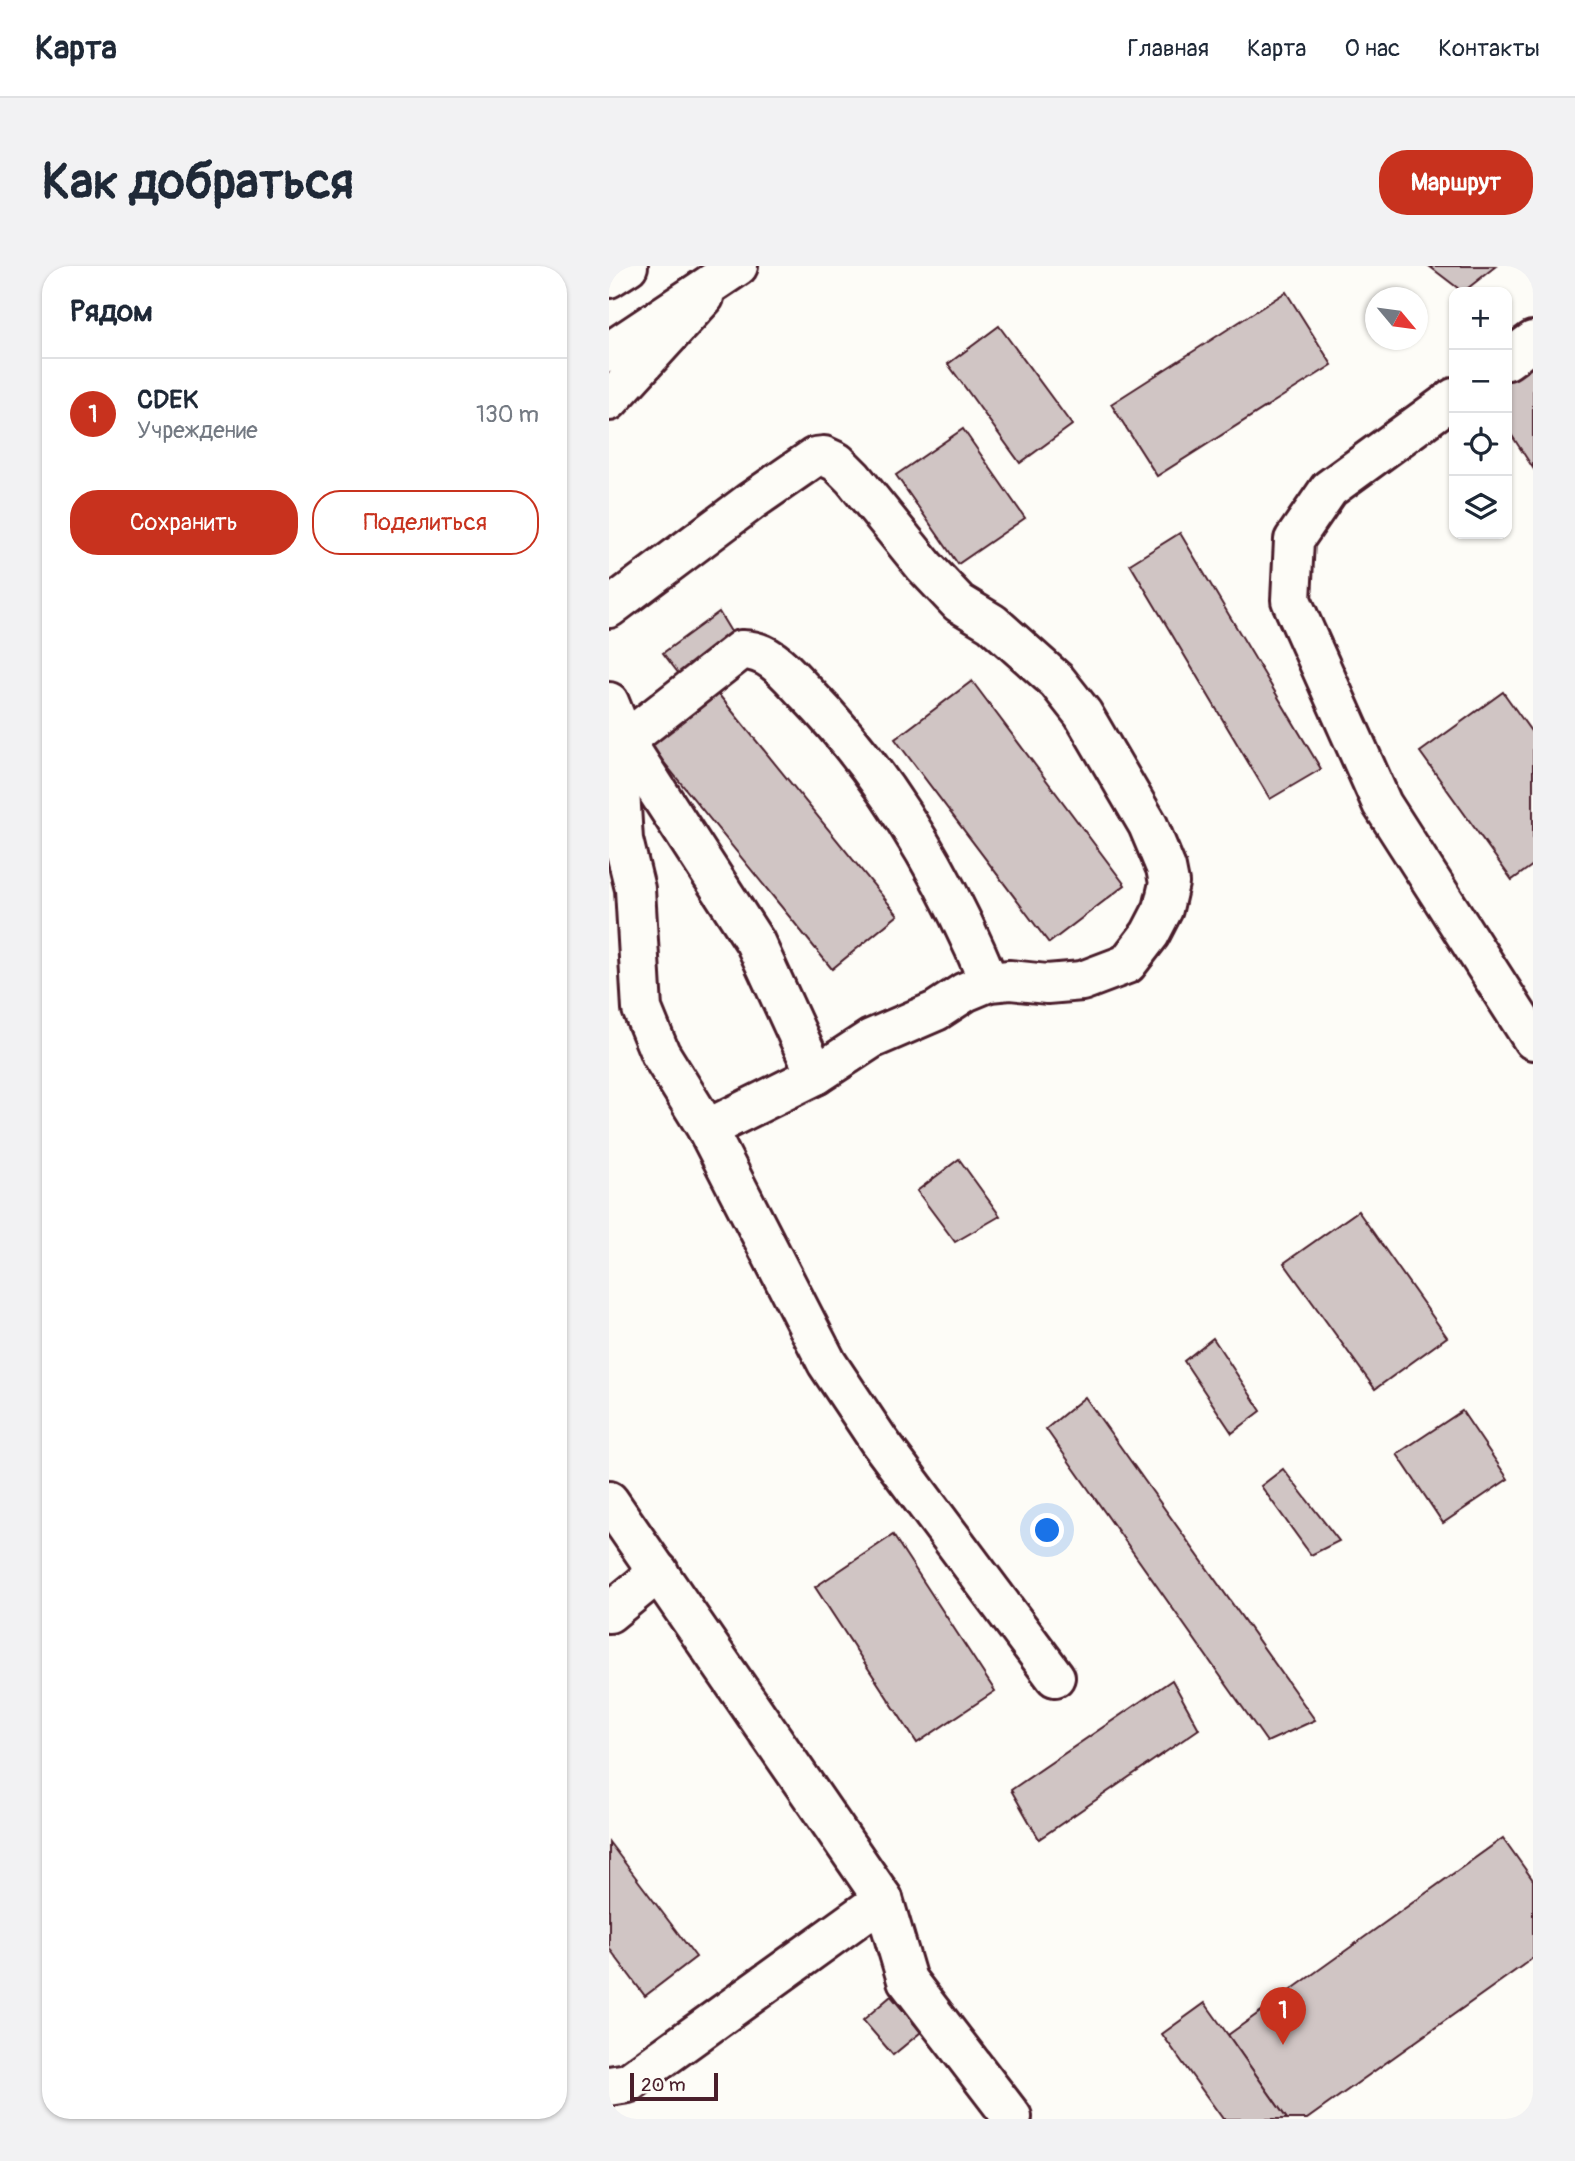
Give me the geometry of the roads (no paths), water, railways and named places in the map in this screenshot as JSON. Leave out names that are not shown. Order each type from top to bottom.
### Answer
[{"type":"main road","points":[[609,278],[628,266]]},
{"type":"main road","points":[[609,352],[731,271]]},
{"type":"main road","points":[[609,401],[731,271]]},
{"type":"main road","points":[[1512,356],[1533,341]]},
{"type":"main road","points":[[1449,402],[1329,489],[1294,541],[1291,600],[1382,804],[1533,1041]]},
{"type":"main road","points":[[609,608],[750,502],[815,457],[824,456],[838,462],[925,567],[959,603],[992,623],[1057,681],[1083,714],[1148,825],[1166,868],[1169,883],[1163,909],[1150,934],[1127,964],[1082,981],[1047,984],[1010,980],[989,982],[965,992],[936,1011],[871,1039],[816,1075],[707,1129]]},
{"type":"main road","points":[[989,982],[966,926],[893,797],[857,748],[776,662],[755,649],[741,650],[625,741],[620,790],[623,840],[635,889],[642,1009],[660,1053],[707,1129],[827,1363],[879,1441],[1055,1677]]},
{"type":"main road","points":[[609,702],[625,741],[755,942],[816,1075]]},
{"type":"main road","points":[[609,1501],[883,1899],[907,1980],[1012,2117]]},
{"type":"main road","points":[[609,1613],[659,1572]]},
{"type":"main road","points":[[609,2086],[628,2083],[883,1899]]},
{"type":"place","name":"CDEK","points":[[1283,2045]]}]
